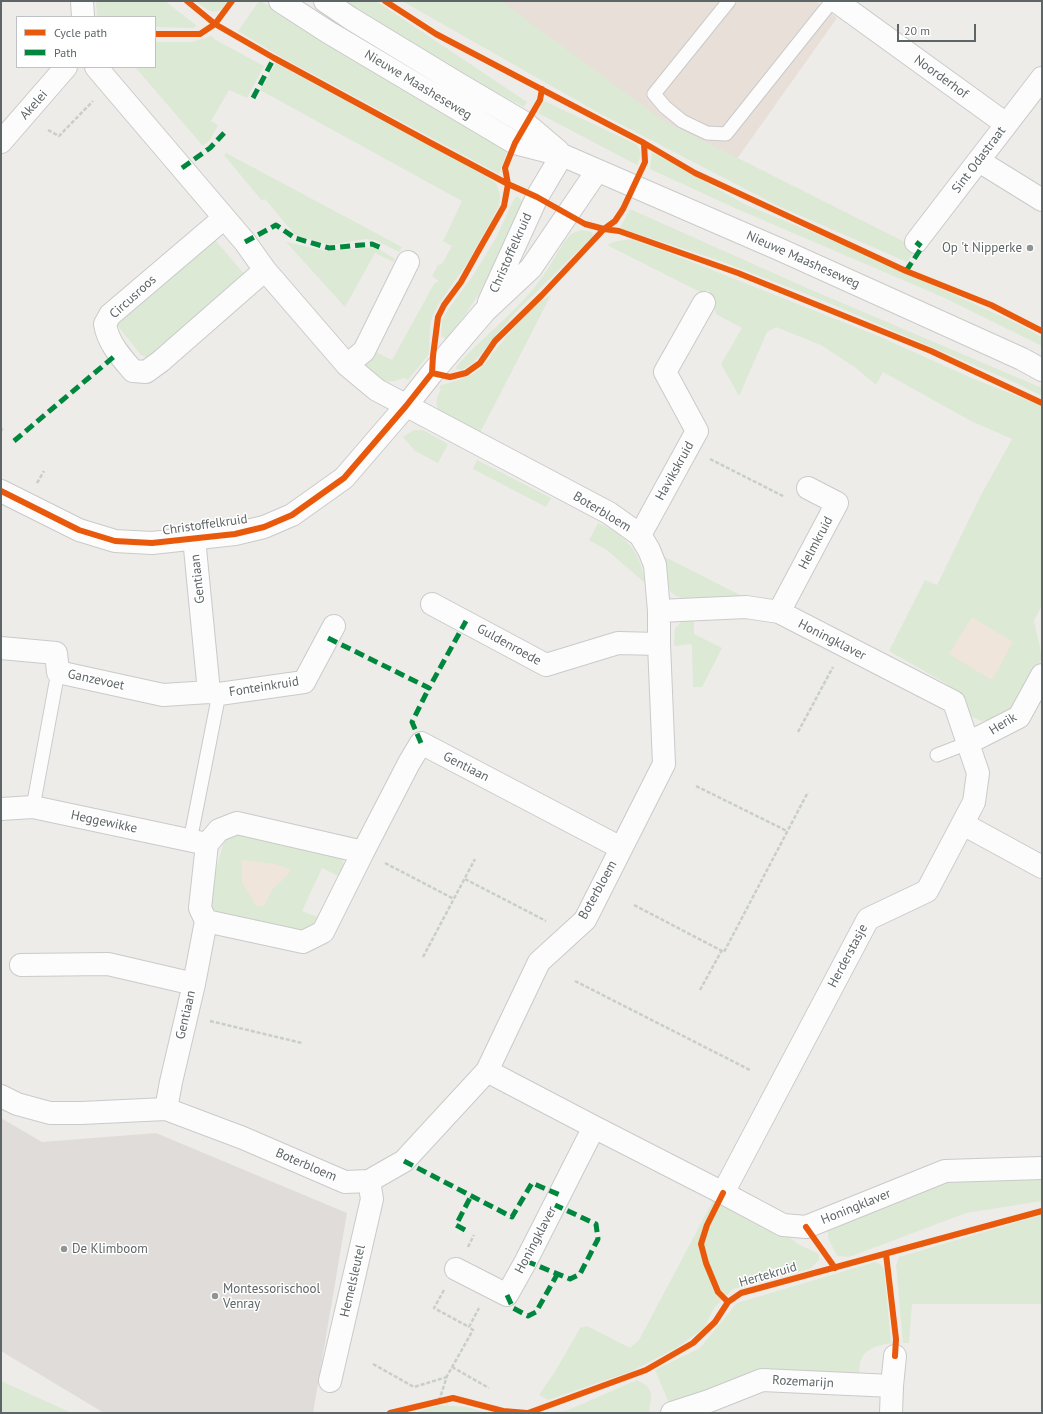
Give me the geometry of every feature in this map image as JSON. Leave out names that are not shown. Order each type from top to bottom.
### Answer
[{"type":"street","points":[[82,1],[83,16]]},
{"type":"street","name":"Nieuwe Maasheseweg","points":[[280,1],[328,32],[515,143],[562,154],[781,250],[1022,359],[1042,370]]},
{"type":"street","name":"Nieuwe Maasheseweg","points":[[325,1],[430,67],[525,123],[562,154]]},
{"type":"street","name":"Noorderhof","points":[[836,1],[1006,124]]},
{"type":"street","name":"Akelei","points":[[1,142],[65,68]]},
{"type":"street","points":[[97,68],[245,242],[264,270],[347,365],[377,390],[406,406]]},
{"type":"street","name":"Sint Odastraat","points":[[916,242],[1042,78]]},
{"type":"street","name":"Christoffelkruid","points":[[485,312],[536,197],[562,154]]},
{"type":"street","points":[[979,161],[1042,200]]},
{"type":"street","name":"Christoffelkruid","points":[[1,491],[79,530],[115,540],[152,543],[236,534],[264,527],[292,515],[344,478],[485,312],[531,268],[598,171]]},
{"type":"street","name":"Circusroos","points":[[224,218],[110,315],[104,324],[118,354],[133,371],[146,372],[161,361],[264,270]]},
{"type":"street","points":[[347,365],[364,351],[408,262]]},
{"type":"street","name":"Havikskruid","points":[[640,535],[697,431],[666,372],[704,303]]},
{"type":"street","name":"Boterbloem","points":[[1,1096],[17,1104],[50,1113],[166,1109],[243,1138],[345,1182],[369,1181],[404,1161],[487,1071],[539,962],[585,920],[664,764],[659,611],[655,565],[649,550],[640,535],[609,513],[406,406]]},
{"type":"street","name":"Helmkruid","points":[[779,612],[837,503],[808,488]]},
{"type":"street","name":"Gentiaan","points":[[194,538],[214,693]]},
{"type":"street","name":"Guldenroede","points":[[432,604],[546,665],[618,643],[659,644]]},
{"type":"street","name":"Honingklaver","points":[[659,611],[746,607],[779,612],[954,702],[968,743]]},
{"type":"street","name":"Fonteinkruid","points":[[214,693],[304,682],[334,626]]},
{"type":"street","name":"Ganzevoet","points":[[1,648],[56,653],[58,672],[163,695],[214,693]]},
{"type":"street","name":"Herik","points":[[968,743],[1019,717],[1042,675]]},
{"type":"street","name":"Gentiaan","points":[[206,921],[303,942],[323,932],[409,763],[421,743],[621,848]]},
{"type":"street","name":"Herderstasje","points":[[724,1193],[868,919],[927,890],[963,824],[974,802],[978,773],[968,743]]},
{"type":"street","name":"Heggewikke","points":[[1,809],[34,807],[199,843]]},
{"type":"street","points":[[199,843],[219,830],[237,823],[363,852]]},
{"type":"street","points":[[963,824],[1042,867]]},
{"type":"street","name":"Gentiaan","points":[[166,1109],[194,984],[206,921],[200,908],[199,843]]},
{"type":"street","points":[[21,965],[108,964],[194,984]]},
{"type":"street","name":"Honingklaver","points":[[487,1071],[594,1128],[724,1193],[783,1226],[806,1228],[945,1171],[1042,1168]]},
{"type":"street","name":"Honingklaver","points":[[456,1269],[507,1295],[594,1128]]},
{"type":"street","name":"Hemelsleutel","points":[[330,1381],[372,1199],[369,1181]]},
{"type":"street","points":[[891,1413],[895,1356]]},
{"type":"street","name":"Rozemarijn","points":[[672,1413],[709,1401],[762,1380],[892,1386]]},
{"type":"lane","points":[[729,1],[654,94],[665,107],[682,121],[707,133],[726,134],[832,1]]},
{"type":"lane","points":[[34,807],[58,672]]},
{"type":"lane","points":[[199,843],[214,693]]},
{"type":"lane","points":[[937,755],[968,743]]},
{"type":"path","points":[[48,130],[59,136],[110,83]]},
{"type":"path","points":[[688,447],[797,504],[808,488]]},
{"type":"path","points":[[798,732],[844,646]]},
{"type":"path","points":[[696,786],[787,831]]},
{"type":"path","points":[[634,905],[724,952],[808,792]]},
{"type":"path","points":[[363,852],[454,899]]},
{"type":"path","points":[[424,957],[475,859]]},
{"type":"path","points":[[465,879],[546,921]]},
{"type":"path","points":[[700,990],[722,950]]},
{"type":"path","points":[[575,980],[750,1070]]},
{"type":"path","points":[[186,1015],[302,1043]]},
{"type":"path","points":[[439,1401],[447,1376],[473,1330],[469,1327],[491,1287]]},
{"type":"path","points":[[373,1364],[414,1387],[447,1376]]},
{"type":"path","points":[[452,1367],[489,1388]]},
{"type":"path","points":[[432,1403],[446,1400]]},
{"type":"shaded area","points":[[446,1],[816,1],[837,18],[732,166]]},
{"type":"shaded area","name":"Montessorischool Venray","points":[[1,1118],[42,1142],[156,1133],[347,1213],[313,1413],[104,1413],[1,1351]]},
{"type":"green space","points":[[96,1],[165,1],[197,26],[193,28],[156,27],[156,16],[97,16]]},
{"type":"green space","points":[[195,1],[229,1],[220,10],[213,12]]},
{"type":"green space","points":[[259,1],[417,97],[480,133],[507,152],[499,174],[281,57],[238,31]]},
{"type":"green space","points":[[338,1],[376,1],[527,102],[524,107],[454,70]]},
{"type":"green space","points":[[402,1],[501,1],[664,121],[917,248],[907,262],[776,205],[599,113]]},
{"type":"green space","points":[[212,36],[214,39],[264,66],[247,98],[229,90],[211,121],[218,125],[210,140],[203,146],[136,68],[156,68],[156,42],[191,42]]},
{"type":"green space","points":[[276,63],[496,183],[500,195],[499,206],[468,262],[438,305],[432,317],[430,326],[429,354],[408,380],[404,378],[390,382],[380,380],[362,363],[376,352],[392,360],[434,284],[439,281],[432,276],[438,265],[442,264],[452,246],[443,241],[462,201],[260,90]]},
{"type":"green space","points":[[544,101],[636,144],[640,154],[637,165],[538,113]]},
{"type":"green space","points":[[652,152],[746,205],[856,250],[1016,323],[1042,337],[1042,346],[947,299],[737,209],[650,169]]},
{"type":"green space","points":[[226,153],[402,247],[399,252],[375,240],[366,239],[330,245],[295,235],[265,199],[262,201],[224,155]]},
{"type":"green space","points":[[517,196],[523,203],[480,292],[446,340],[441,335],[442,320],[474,274],[496,238],[514,199]]},
{"type":"green space","points":[[630,209],[807,288],[1042,388],[1042,396],[1016,383],[824,301],[718,260],[620,228]]},
{"type":"green space","points":[[581,230],[592,232],[593,236],[515,313],[473,363],[462,370],[456,369],[468,354],[525,298],[548,269],[562,245],[570,236]]},
{"type":"green space","points":[[630,239],[667,252],[878,336],[974,379],[1042,406],[1042,605],[1034,621],[1042,657],[1025,691],[1013,707],[994,719],[981,721],[968,715],[959,695],[947,684],[889,651],[925,580],[937,585],[980,497],[1012,439],[971,421],[883,372],[876,385],[856,368],[821,345],[776,327],[767,332],[739,396],[721,364],[742,328],[716,314],[711,294],[708,290],[702,293],[607,245],[613,242]]},
{"type":"green space","points":[[215,240],[246,276],[150,359],[141,355],[117,325],[121,319]]},
{"type":"green space","points":[[286,242],[326,251],[376,247],[395,259],[393,262],[375,253],[345,307]]},
{"type":"green space","points":[[551,295],[479,435],[446,419],[437,407],[437,399],[441,390],[439,386],[471,375],[481,368],[522,319]]},
{"type":"green space","points":[[414,430],[423,430],[448,444],[438,463],[415,451],[403,437]]},
{"type":"green space","points":[[477,460],[551,498],[546,507],[473,469]]},
{"type":"green space","points":[[598,523],[617,533],[630,546],[640,562],[645,583],[607,550],[589,540]]},
{"type":"green space","points":[[663,556],[746,598],[687,600],[676,596],[670,591],[667,566]]},
{"type":"green space","points":[[694,620],[694,634],[722,648],[702,687],[693,687],[692,646],[690,644],[675,646],[674,644],[675,628],[681,622]]},
{"type":"green space","points":[[239,831],[338,853],[345,867],[340,877],[322,868],[302,911],[318,917],[310,928],[301,931],[220,913],[210,908],[209,895],[224,841],[231,834]]},
{"type":"green space","points":[[946,1179],[1042,1179],[1042,1201],[966,1213],[849,1257],[837,1256],[828,1238],[828,1227]]},
{"type":"green space","points":[[715,1197],[785,1234],[798,1244],[819,1254],[819,1260],[810,1269],[733,1289],[714,1308],[704,1328],[676,1348],[632,1371],[548,1400],[539,1395],[556,1370],[580,1328],[587,1326],[630,1348],[639,1340]]},
{"type":"green space","points":[[1042,1215],[1042,1304],[912,1304],[909,1343],[903,1343],[896,1265],[899,1257]]},
{"type":"green space","points":[[875,1262],[880,1264],[884,1269],[891,1343],[869,1350],[860,1362],[859,1373],[775,1371],[669,1403],[655,1370],[700,1348],[737,1303]]},
{"type":"green space","points":[[637,1380],[643,1383],[650,1390],[651,1397],[649,1413],[550,1413],[568,1410]]},
{"type":"green space","points":[[1,1381],[72,1413],[1,1413]]},
{"type":"green space","points":[[440,1405],[466,1407],[488,1413],[413,1413]]},
{"type":"sand","points":[[972,617],[1013,642],[992,680],[949,654]]},
{"type":"sand","points":[[242,860],[275,864],[290,869],[288,875],[272,890],[264,906],[256,906],[242,883]]},
{"type":"marked path","points":[[253,98],[274,58]]},
{"type":"marked path","points":[[182,168],[210,148],[226,131]]},
{"type":"marked path","points":[[245,242],[276,225],[295,238],[329,248],[372,244],[384,249]]},
{"type":"marked path","points":[[906,271],[922,247],[916,242]]},
{"type":"marked path","points":[[14,441],[117,354]]},
{"type":"marked path","points":[[328,638],[429,688],[466,621]]},
{"type":"marked path","points":[[421,743],[412,722],[429,688]]},
{"type":"marked path","points":[[404,1161],[512,1217],[532,1183],[560,1195]]},
{"type":"marked path","points":[[465,1230],[456,1225],[471,1196]]},
{"type":"marked path","points":[[526,1261],[570,1279],[580,1274],[598,1239],[596,1224],[555,1205]]},
{"type":"marked path","points":[[507,1295],[513,1308],[528,1316],[536,1312],[558,1273]]},
{"type":"cycle path","points":[[187,1],[215,24],[232,1]]},
{"type":"cycle path","points":[[385,1],[436,34],[644,143],[645,162],[623,209],[615,221],[604,229],[542,295],[495,341],[480,363],[466,373],[450,377],[432,373]]},
{"type":"cycle path","points":[[156,34],[200,34],[215,24],[274,58],[429,142],[508,184],[537,197],[585,224],[619,231],[738,273],[931,351],[1042,403]]},
{"type":"cycle path","points":[[432,373],[438,317],[444,305],[461,282],[504,206],[508,184],[505,168],[515,143],[540,100],[542,89]]},
{"type":"cycle path","points":[[644,143],[695,173],[906,271],[991,305],[1042,331]]},
{"type":"cycle path","points":[[1,491],[79,530],[115,541],[152,543],[235,534],[264,527],[292,515],[344,478],[406,406],[432,373]]},
{"type":"cycle path","points":[[723,1193],[707,1225],[701,1244],[706,1263],[718,1292],[728,1302]]},
{"type":"cycle path","name":"Hertekruid","points":[[528,1413],[646,1370],[693,1343],[715,1322],[728,1302],[741,1293],[1042,1211]]},
{"type":"cycle path","points":[[806,1227],[835,1268]]},
{"type":"cycle path","points":[[886,1254],[896,1339],[895,1356]]},
{"type":"cycle path","points":[[390,1413],[453,1398],[503,1411],[527,1413]]},
{"type":"place","name":"Op 't Nipperke","points":[[1030,248]]},
{"type":"place","name":"De Klimboom","points":[[64,1249]]},
{"type":"place","name":"Montessorischool Venray","points":[[215,1296]]}]
